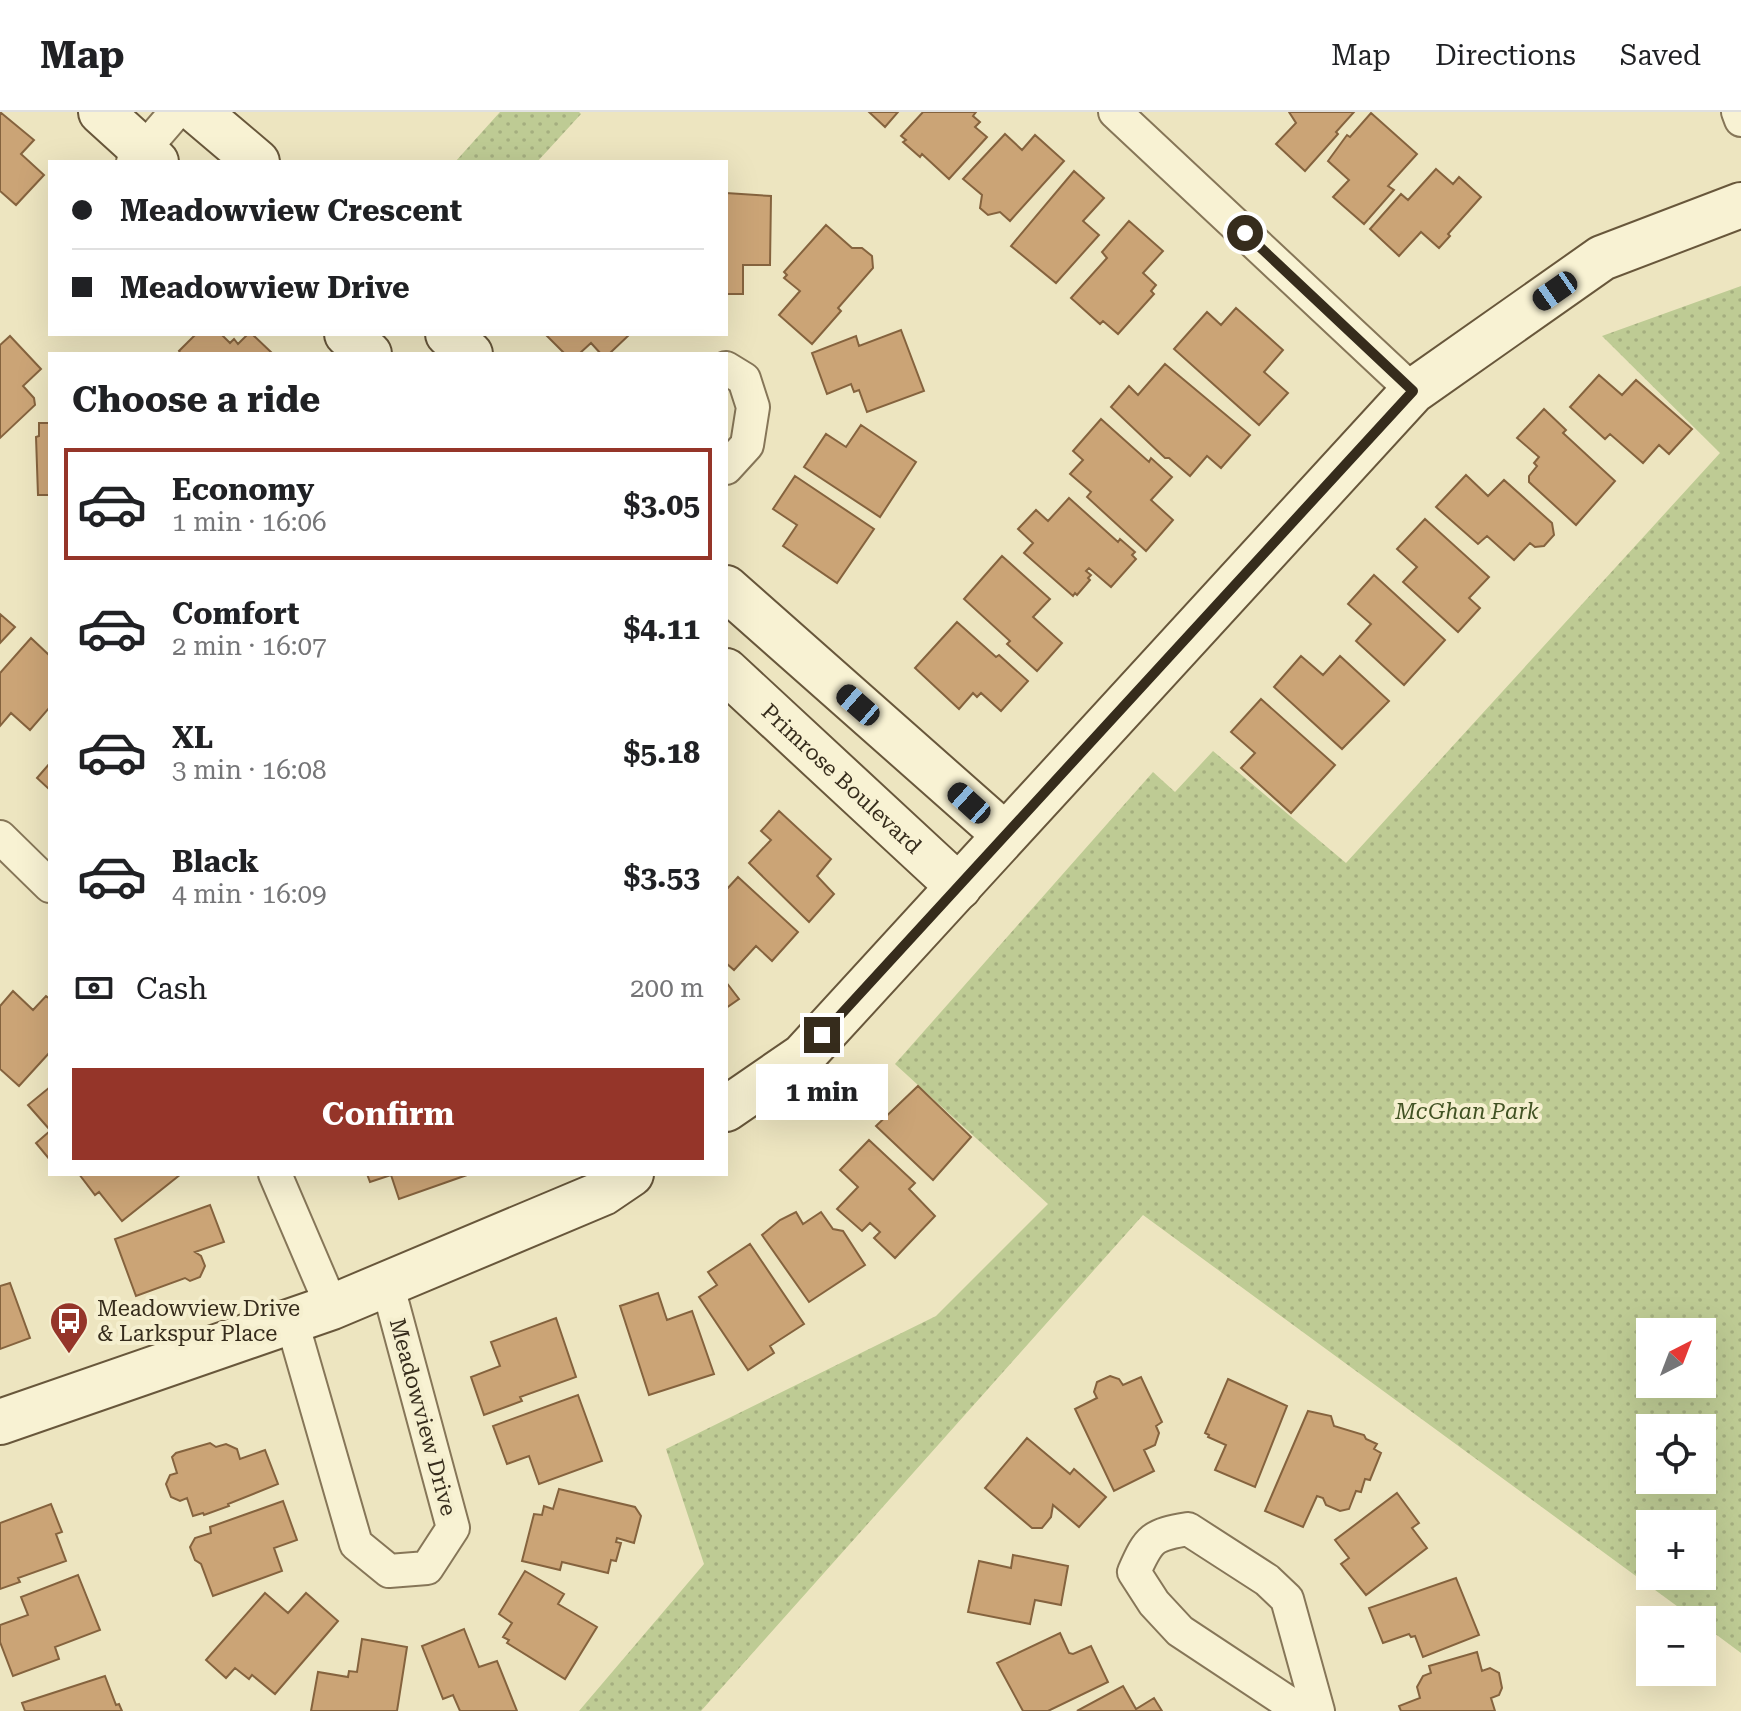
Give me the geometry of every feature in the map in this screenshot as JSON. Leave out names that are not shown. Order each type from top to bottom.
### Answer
[{"type":"street","points":[[101,112],[145,158],[176,112]]},
{"type":"street","points":[[198,112],[253,160]]},
{"type":"street","points":[[1115,112],[1413,391]]},
{"type":"street","points":[[1738,112],[1741,120]]},
{"type":"street","points":[[728,1108],[803,1056],[1413,391],[1602,258],[1741,205]]},
{"type":"street","points":[[349,336],[367,352]]},
{"type":"street","points":[[450,336],[468,352]]},
{"type":"street","points":[[728,369],[744,379],[753,407],[747,445],[728,466]]},
{"type":"street","points":[[728,590],[1004,834]]},
{"type":"street","name":"Primrose Boulevard","points":[[728,673],[959,887]]},
{"type":"street","points":[[0,837],[48,884]]},
{"type":"street","points":[[276,1176],[332,1307]]},
{"type":"street","points":[[0,1422],[332,1307],[603,1193],[628,1176]]},
{"type":"street","name":"Meadowview Drive","points":[[292,1322],[356,1544],[389,1571],[427,1568],[453,1528],[387,1283]]},
{"type":"street","points":[[1301,1711],[1180,1631],[1154,1603],[1134,1572],[1144,1550],[1159,1534],[1188,1529],[1267,1580],[1287,1599],[1318,1711]]},
{"type":"green space","points":[[500,112],[581,114],[539,160],[457,160]]},
{"type":"green space","name":"McGhan Park","points":[[1741,286],[1741,1653],[1716,1634],[1716,1606],[1677,1606],[1655,1590],[1716,1590],[1716,1510],[1636,1510],[1636,1576],[1143,1215],[701,1711],[579,1711],[704,1564],[666,1449],[936,1316],[1048,1204],[895,1064],[1153,772],[1175,792],[1213,751],[1346,863],[1720,453],[1602,336]]},
{"type":"building","points":[[0,112],[34,140],[21,154],[44,175],[16,205],[0,191]]},
{"type":"building","points":[[869,112],[898,112],[885,127]]},
{"type":"building","points":[[923,112],[976,112],[973,116],[980,122],[975,127],[987,137],[949,179],[922,154],[920,157],[903,142],[906,140],[901,136]]},
{"type":"building","points":[[1289,112],[1354,112],[1305,171],[1276,144],[1296,123]]},
{"type":"building","points":[[1371,113],[1417,154],[1388,186],[1394,190],[1364,224],[1333,197],[1349,180],[1328,161],[1347,135],[1350,137]]},
{"type":"building","points":[[1005,134],[1022,150],[1035,135],[1064,161],[1010,221],[1000,212],[988,215],[980,208],[982,195],[963,179]]},
{"type":"building","points":[[1436,169],[1453,184],[1459,177],[1481,197],[1439,248],[1421,232],[1399,256],[1370,229],[1401,194],[1408,200]]},
{"type":"building","points":[[1074,171],[1104,198],[1083,221],[1099,235],[1056,283],[1011,246]]},
{"type":"building","points":[[728,193],[771,196],[770,265],[743,265],[743,294],[728,294]]},
{"type":"building","points":[[1129,221],[1163,251],[1143,273],[1156,285],[1151,291],[1154,294],[1118,334],[1103,321],[1100,324],[1071,298],[1107,258],[1102,252]]},
{"type":"building","points":[[826,225],[852,248],[862,248],[872,256],[873,268],[812,344],[779,315],[800,291],[784,278],[787,275],[784,272]]},
{"type":"building","points":[[1236,308],[1283,350],[1264,372],[1288,393],[1259,425],[1174,349],[1207,312],[1221,325]]},
{"type":"building","points":[[901,330],[924,391],[867,412],[859,390],[854,392],[851,384],[827,394],[812,353],[856,336],[859,346]]},
{"type":"building","points":[[10,336],[41,369],[23,386],[34,398],[35,405],[0,438],[0,345]]},
{"type":"building","points":[[194,336],[223,336],[230,343],[234,339],[238,344],[246,336],[254,336],[271,352],[180,352]]},
{"type":"building","points":[[547,336],[628,336],[611,352],[599,352],[591,343],[581,352],[563,352]]},
{"type":"building","points":[[1165,364],[1250,435],[1221,468],[1207,456],[1190,476],[1165,458],[1111,407],[1129,386],[1138,395]]},
{"type":"building","points":[[1599,375],[1622,395],[1636,380],[1692,429],[1669,454],[1659,445],[1643,463],[1610,434],[1605,439],[1570,407]]},
{"type":"building","points":[[1544,409],[1566,430],[1563,433],[1615,481],[1576,525],[1529,482],[1529,476],[1537,466],[1534,463],[1539,457],[1517,438]]},
{"type":"building","points":[[1101,419],[1149,462],[1151,458],[1172,477],[1151,500],[1173,520],[1146,551],[1087,497],[1091,492],[1070,474],[1083,460],[1073,451]]},
{"type":"building","points":[[39,423],[48,423],[48,495],[38,495],[36,437],[39,436]]},
{"type":"building","points":[[861,425],[916,462],[880,517],[804,467],[826,434],[846,447]]},
{"type":"building","points":[[1466,475],[1488,496],[1504,480],[1552,523],[1554,535],[1544,546],[1535,547],[1530,543],[1514,560],[1487,536],[1478,544],[1436,507]]},
{"type":"building","points":[[795,476],[874,529],[837,583],[783,546],[797,525],[773,509]]},
{"type":"building","points":[[1069,498],[1118,542],[1120,539],[1135,552],[1132,555],[1136,559],[1111,587],[1089,568],[1086,571],[1091,575],[1090,580],[1073,596],[1024,553],[1033,543],[1018,529],[1036,510],[1048,521]]},
{"type":"building","points":[[1425,519],[1489,577],[1469,598],[1480,608],[1458,632],[1403,582],[1417,567],[1397,549]]},
{"type":"building","points":[[1002,556],[1050,599],[1033,617],[1062,643],[1037,671],[964,599]]},
{"type":"building","points":[[1374,575],[1445,640],[1404,685],[1356,641],[1371,624],[1348,604]]},
{"type":"building","points":[[0,614],[15,627],[0,643]]},
{"type":"building","points":[[957,622],[1028,681],[1001,711],[981,693],[977,697],[973,693],[959,709],[915,668]]},
{"type":"building","points":[[31,638],[48,654],[48,709],[30,730],[11,713],[0,726],[0,673]]},
{"type":"building","points":[[1301,656],[1323,675],[1340,656],[1389,701],[1342,749],[1274,687]]},
{"type":"building","points":[[1261,699],[1335,765],[1291,813],[1241,768],[1255,753],[1231,732]]},
{"type":"building","points":[[48,765],[48,788],[37,778]]},
{"type":"building","points":[[779,811],[831,859],[817,876],[834,894],[809,922],[749,863],[771,840],[761,831]]},
{"type":"building","points":[[738,877],[798,932],[772,961],[756,946],[734,970],[728,965],[728,888]]},
{"type":"building","points":[[728,985],[739,999],[728,1007]]},
{"type":"building","points":[[13,991],[33,1010],[46,996],[48,998],[48,1054],[19,1086],[0,1069],[0,1006]]},
{"type":"building","points":[[918,1086],[971,1137],[933,1180],[876,1126]]},
{"type":"building","points":[[48,1089],[48,1128],[28,1105]]},
{"type":"building","points":[[48,1133],[48,1158],[36,1143]]},
{"type":"building","points":[[869,1140],[915,1183],[909,1189],[935,1216],[895,1258],[874,1238],[880,1232],[870,1223],[862,1231],[837,1209],[858,1187],[840,1170]]},
{"type":"building","points":[[81,1176],[178,1176],[122,1221],[99,1192],[95,1195]]},
{"type":"building","points":[[368,1176],[388,1176],[370,1182]]},
{"type":"building","points":[[391,1176],[464,1176],[399,1199]]},
{"type":"building","points":[[210,1205],[224,1242],[195,1252],[201,1256],[205,1266],[200,1277],[190,1281],[185,1278],[136,1296],[115,1239]]},
{"type":"building","points":[[796,1212],[803,1224],[821,1212],[833,1229],[843,1231],[865,1265],[809,1302],[762,1235]]},
{"type":"building","points":[[750,1244],[804,1324],[770,1346],[774,1353],[748,1370],[699,1297],[717,1285],[708,1272]]},
{"type":"building","points":[[10,1283],[30,1338],[0,1349],[0,1286]]},
{"type":"building","points":[[658,1293],[667,1320],[692,1311],[714,1374],[649,1395],[620,1306]]},
{"type":"building","points":[[556,1318],[576,1377],[520,1397],[522,1401],[484,1415],[471,1377],[500,1366],[491,1342]]},
{"type":"building","points":[[1110,1376],[1119,1379],[1123,1385],[1141,1377],[1162,1422],[1156,1426],[1159,1433],[1155,1445],[1144,1450],[1154,1471],[1114,1491],[1075,1409],[1097,1398],[1094,1392],[1097,1382]]},
{"type":"building","points":[[1228,1379],[1287,1406],[1255,1487],[1215,1470],[1226,1445],[1205,1433]]},
{"type":"building","points":[[578,1395],[602,1461],[539,1484],[529,1456],[507,1464],[493,1426]]},
{"type":"building","points":[[1308,1411],[1331,1416],[1334,1426],[1364,1435],[1377,1444],[1374,1449],[1381,1453],[1370,1480],[1365,1479],[1361,1492],[1356,1491],[1349,1509],[1340,1511],[1326,1505],[1323,1498],[1317,1496],[1303,1527],[1265,1511]]},
{"type":"building","points":[[1027,1438],[1070,1474],[1074,1469],[1106,1497],[1079,1527],[1053,1505],[1051,1517],[1042,1528],[1032,1528],[985,1488]]},
{"type":"building","points":[[210,1443],[216,1447],[226,1444],[237,1449],[240,1459],[265,1450],[278,1484],[229,1506],[193,1516],[187,1498],[180,1501],[171,1497],[166,1484],[170,1475],[177,1473],[172,1457]]},
{"type":"building","points":[[559,1489],[635,1507],[641,1516],[634,1543],[617,1538],[616,1542],[621,1543],[616,1561],[611,1560],[608,1573],[562,1562],[560,1570],[522,1561],[534,1514],[542,1515],[544,1506],[553,1509]]},
{"type":"building","points":[[1397,1493],[1419,1523],[1412,1528],[1427,1548],[1366,1595],[1341,1564],[1349,1558],[1335,1540]]},
{"type":"building","points":[[283,1501],[297,1540],[274,1548],[282,1571],[213,1596],[201,1564],[195,1560],[190,1547],[195,1538],[211,1533],[210,1527]]},
{"type":"building","points":[[51,1504],[62,1532],[56,1534],[66,1561],[18,1578],[20,1582],[0,1589],[0,1523]]},
{"type":"building","points":[[1013,1555],[1068,1566],[1061,1605],[1035,1600],[1030,1624],[968,1612],[979,1561],[1011,1568]]},
{"type":"building","points":[[525,1571],[564,1594],[558,1604],[597,1627],[565,1679],[507,1643],[509,1640],[503,1637],[512,1623],[499,1614]]},
{"type":"building","points":[[78,1575],[100,1630],[55,1647],[59,1659],[13,1676],[0,1642],[0,1625],[28,1615],[21,1597]]},
{"type":"building","points":[[1456,1578],[1479,1635],[1423,1657],[1415,1636],[1409,1634],[1383,1643],[1369,1608]]},
{"type":"building","points":[[265,1593],[288,1613],[306,1593],[338,1621],[275,1694],[252,1675],[249,1679],[235,1668],[226,1678],[206,1660]]},
{"type":"building","points":[[464,1629],[479,1667],[497,1661],[517,1711],[460,1711],[453,1695],[443,1699],[422,1646]]},
{"type":"building","points":[[1060,1633],[1069,1653],[1091,1646],[1108,1682],[1048,1711],[1023,1711],[997,1663]]},
{"type":"building","points":[[362,1639],[407,1647],[397,1711],[311,1711],[318,1672],[348,1677],[349,1671],[357,1672]]},
{"type":"building","points":[[1477,1652],[1482,1671],[1490,1668],[1499,1673],[1502,1688],[1499,1695],[1491,1698],[1495,1711],[1401,1711],[1399,1706],[1420,1698],[1417,1687],[1423,1676],[1431,1673],[1429,1666]]},
{"type":"building","points":[[105,1676],[116,1705],[119,1704],[122,1711],[25,1711],[22,1703]]},
{"type":"building","points":[[1123,1686],[1136,1709],[1154,1698],[1162,1711],[1077,1711]]},
{"type":"place","name":"Meadowview Drive & Larkspur Place","points":[[69,1355]]},
{"type":"route","points":[[822,1035],[1413,391],[1245,233]]}]
